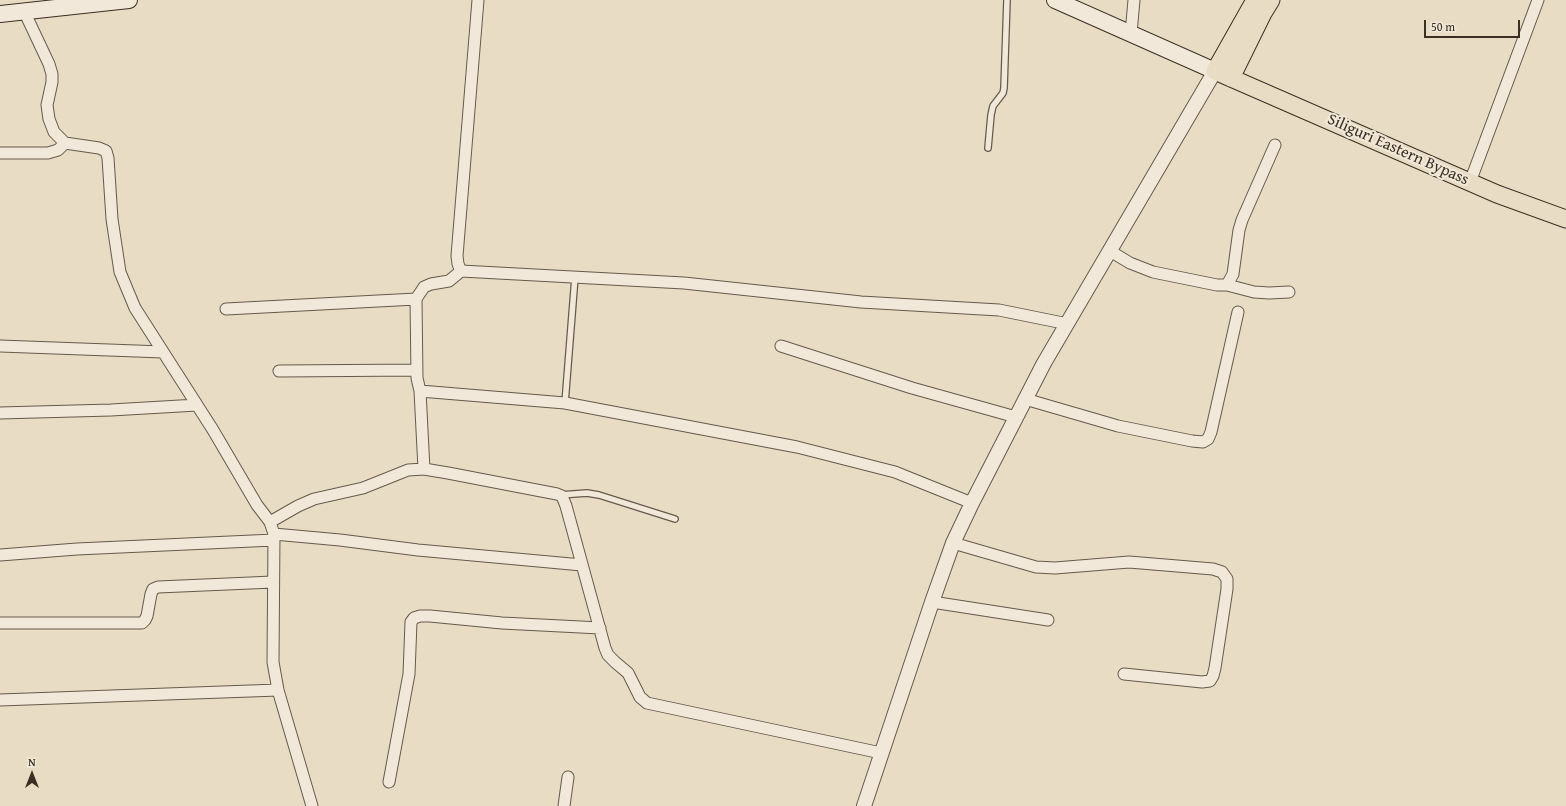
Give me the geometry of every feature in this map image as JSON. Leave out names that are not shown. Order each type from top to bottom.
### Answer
[{"type":"main road","points":[[0,14],[129,0]]},
{"type":"main road","points":[[1055,0],[1215,71],[1255,0]]},
{"type":"main road","points":[[1232,78],[1263,13],[1271,0]]},
{"type":"main road","name":"Siliguri Eastern Bypass","points":[[1215,71],[1497,194],[1566,219]]},
{"type":"street","points":[[461,271],[457,256],[478,0]]},
{"type":"street","points":[[1131,34],[1134,0]]},
{"type":"street","points":[[1470,182],[1538,0]]},
{"type":"street","points":[[24,11],[49,64],[52,74],[52,82],[47,105],[49,119],[54,132],[65,143],[99,148],[106,151],[108,158],[112,219],[120,272],[135,308],[213,430],[257,505],[270,522],[274,537],[272,662],[278,690],[312,806]]},
{"type":"street","points":[[864,806],[953,543],[1025,399],[1215,71]]},
{"type":"street","points":[[0,153],[48,153],[58,150],[65,143]]},
{"type":"street","points":[[1227,285],[1233,274],[1239,230],[1242,220],[1275,145]]},
{"type":"street","points":[[1110,251],[1130,263],[1153,272],[1217,285],[1227,285],[1254,292],[1289,292]]},
{"type":"street","points":[[424,469],[420,391],[417,370],[416,300],[424,287],[431,284],[449,281],[461,271],[684,283],[861,302],[1000,310],[1068,324]]},
{"type":"street","points":[[226,309],[416,300]]},
{"type":"street","points":[[1025,399],[1118,426],[1203,442],[1208,439],[1211,432],[1238,312]]},
{"type":"street","points":[[0,346],[163,352]]},
{"type":"street","points":[[781,346],[912,388],[1016,417]]},
{"type":"street","points":[[279,371],[417,370]]},
{"type":"street","points":[[420,391],[565,403],[797,447],[895,472],[972,504]]},
{"type":"street","points":[[0,413],[111,410],[197,405]]},
{"type":"street","points":[[270,522],[298,506],[314,499],[363,488],[408,470],[424,469],[552,492],[559,495],[564,500],[608,655],[628,673],[640,697],[647,703],[881,753]]},
{"type":"street","points":[[0,554],[274,537],[340,540],[418,550],[582,565]]},
{"type":"street","points":[[953,543],[1036,567],[1055,568],[1129,562],[1213,569],[1222,572],[1227,579],[1228,589],[1216,668],[1210,681],[1202,682],[1124,674]]},
{"type":"street","points":[[0,623],[138,623],[145,620],[150,594],[153,589],[158,587],[273,582]]},
{"type":"street","points":[[932,602],[1048,620]]},
{"type":"street","points":[[389,782],[409,674],[411,622],[414,618],[420,616],[430,616],[502,623],[600,628]]},
{"type":"street","points":[[0,700],[278,690]]},
{"type":"street","points":[[564,806],[568,777]]},
{"type":"lane","points":[[988,148],[990,115],[993,106],[1001,96],[1004,88],[1007,0]]},
{"type":"lane","points":[[565,403],[575,278]]},
{"type":"lane","points":[[559,495],[573,493],[599,495],[675,519]]}]
